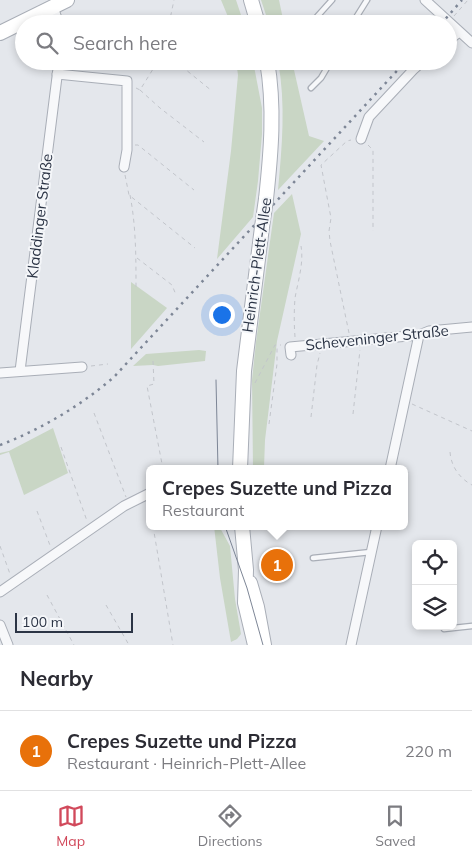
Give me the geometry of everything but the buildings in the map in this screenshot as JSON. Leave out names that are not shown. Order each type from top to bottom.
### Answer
[{"type":"main road","points":[[32,15],[53,3],[66,0]]},
{"type":"main road","points":[[251,0],[255,15]]},
{"type":"main road","points":[[0,33],[15,25]]},
{"type":"main road","name":"Heinrich-Plett-Allee","points":[[240,465],[242,394],[249,318],[266,199],[272,130],[268,70]]},
{"type":"main road","points":[[242,530],[246,570],[245,603],[255,645]]},
{"type":"main road","points":[[246,570],[257,607],[264,645]]},
{"type":"street","points":[[424,0],[441,15]]},
{"type":"street","points":[[459,32],[472,44]]},
{"type":"street","name":"Kladdinger Straße","points":[[20,371],[58,70]]},
{"type":"street","points":[[361,139],[369,117],[413,70]]},
{"type":"street","points":[[57,74],[127,81],[127,145],[124,167]]},
{"type":"street","name":"Scheveninger Straße","points":[[292,349],[355,340],[419,335],[429,331],[472,327]]},
{"type":"street","points":[[391,465],[419,335]]},
{"type":"street","points":[[0,373],[82,367]]},
{"type":"street","points":[[0,592],[92,528],[146,496]]},
{"type":"street","points":[[351,645],[376,530]]},
{"type":"street","points":[[0,625],[8,645]]},
{"type":"lane","points":[[318,15],[332,0]]},
{"type":"lane","points":[[358,15],[367,0]]},
{"type":"lane","points":[[311,88],[326,70]]},
{"type":"lane","points":[[313,558],[372,552]]},
{"type":"lane","points":[[457,628],[472,626]]},
{"type":"path","points":[[172,15],[174,0]]},
{"type":"path","points":[[455,15],[468,0]]},
{"type":"path","points":[[140,90],[152,70]]},
{"type":"path","points":[[186,70],[212,91]]},
{"type":"path","points":[[127,81],[204,142]]},
{"type":"path","points":[[354,414],[361,348],[355,340],[330,241],[331,218],[321,165],[348,141],[361,139],[373,150],[373,231]]},
{"type":"path","points":[[127,145],[138,145],[194,190]]},
{"type":"path","points":[[336,151],[341,153]]},
{"type":"path","points":[[124,167],[134,216],[137,258],[136,288]]},
{"type":"path","points":[[129,195],[195,248]]},
{"type":"path","points":[[242,394],[253,387],[274,345],[284,344],[292,349],[303,256],[302,246]]},
{"type":"path","points":[[137,258],[172,285],[176,295]]},
{"type":"path","points":[[311,416],[317,366],[322,344]]},
{"type":"path","points":[[269,424],[277,364],[277,345]]},
{"type":"path","points":[[153,360],[154,384],[147,386],[163,465]]},
{"type":"path","points":[[82,367],[108,364]]},
{"type":"path","points":[[405,401],[472,431]]},
{"type":"path","points":[[94,413],[130,504]]},
{"type":"path","points":[[61,447],[87,521],[92,528]]},
{"type":"path","points":[[450,452],[451,463],[460,475],[472,485]]},
{"type":"path","points":[[37,511],[54,554]]},
{"type":"path","points":[[153,530],[173,645]]},
{"type":"path","points":[[0,546],[14,581]]},
{"type":"path","points":[[47,596],[74,645]]},
{"type":"path","points":[[106,605],[129,645]]},
{"type":"green space","points":[[221,0],[236,0],[241,15],[227,15]]},
{"type":"green space","points":[[261,0],[279,0],[282,15],[266,15]]},
{"type":"green space","points":[[237,70],[255,70],[262,108],[258,181],[253,217],[217,259],[231,151]]},
{"type":"green space","points":[[279,70],[294,70],[309,136],[324,141],[278,190],[283,109]]},
{"type":"green space","points":[[292,194],[301,234],[277,341],[265,440],[264,465],[253,465],[252,380],[274,213]]},
{"type":"green space","points":[[131,282],[167,308],[131,349]]},
{"type":"green space","points":[[206,351],[205,361],[158,366],[133,366],[146,354]]},
{"type":"green space","points":[[53,428],[68,473],[24,495],[9,452],[0,455],[0,453],[9,451]]},
{"type":"green space","points":[[214,530],[221,530],[230,546],[235,599],[241,634],[231,642],[220,578]]},
{"type":"tram line","points":[[216,380],[218,465]]},
{"type":"tram line","points":[[226,530],[247,588],[263,645]]},
{"type":"railway","points":[[449,15],[462,0]]},
{"type":"railway","points":[[0,445],[31,432],[60,416],[88,398],[114,377],[398,70]]},
{"type":"place","name":"Crepes Suzette und Pizza","points":[[277,565]]}]
